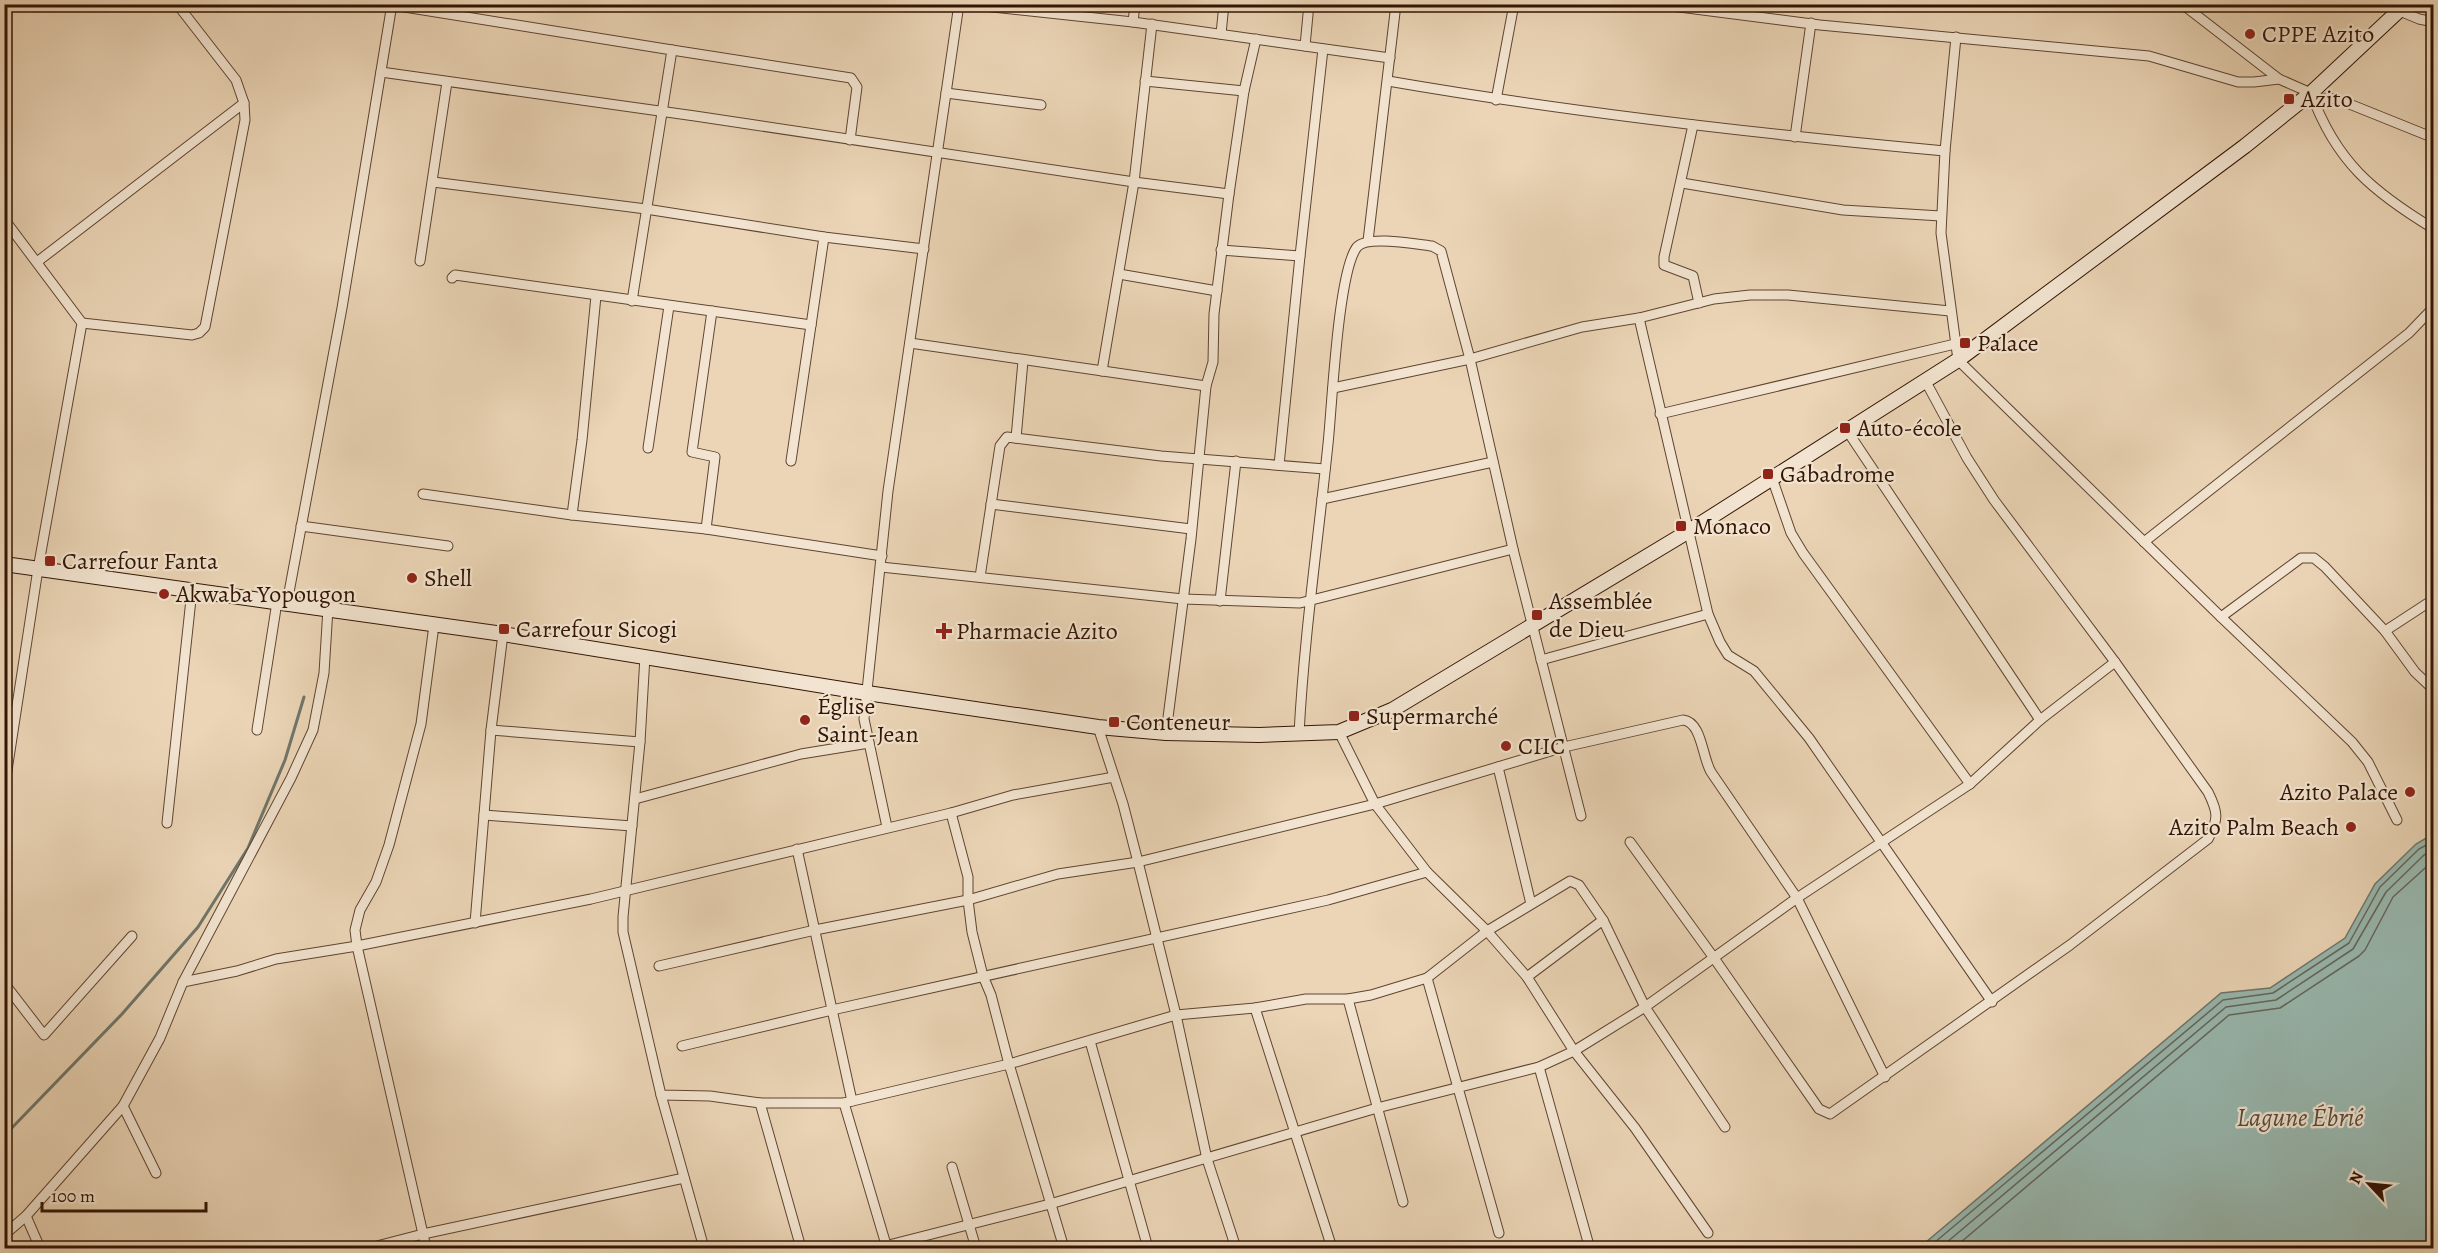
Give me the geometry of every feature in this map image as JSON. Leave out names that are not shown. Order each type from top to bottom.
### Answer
[{"type":"street","points":[[82,323],[192,335],[199,333],[205,327],[245,120],[244,104],[236,80],[177,4]]},
{"type":"street","points":[[887,827],[864,719],[888,491],[959,4]]},
{"type":"street","points":[[965,4],[1052,9],[1390,58]]},
{"type":"street","points":[[1133,22],[1135,4]]},
{"type":"street","points":[[1221,34],[1224,4]]},
{"type":"street","points":[[1305,46],[1309,4]]},
{"type":"street","points":[[1368,241],[1396,4]]},
{"type":"street","points":[[1497,100],[1514,4]]},
{"type":"street","points":[[1656,4],[1811,23],[2149,56],[2238,82],[2279,79]]},
{"type":"street","points":[[2182,4],[2279,79],[2313,97],[2337,99],[2433,138]]},
{"type":"street","points":[[2383,4],[2402,8],[2433,22]]},
{"type":"street","points":[[258,730],[282,603],[301,526],[342,308],[392,5],[851,78],[857,87],[850,140]]},
{"type":"street","points":[[4,564],[503,634],[867,693],[1098,727],[1166,733],[1339,732],[1392,710],[1689,531],[1926,382],[2313,97],[2402,8]]},
{"type":"street","points":[[1795,137],[1811,23]]},
{"type":"street","points":[[1102,371],[1134,182],[1152,24]]},
{"type":"street","points":[[1956,37],[1941,216],[1950,311],[1958,360],[2352,742],[2368,762],[2397,820]]},
{"type":"street","points":[[1166,733],[1206,386],[1213,362],[1221,250],[1244,91],[1256,39]]},
{"type":"street","points":[[1280,465],[1323,49]]},
{"type":"street","points":[[632,301],[672,50]]},
{"type":"street","points":[[381,72],[1229,194]]},
{"type":"street","points":[[1145,81],[1244,91]]},
{"type":"street","points":[[1388,81],[1497,100],[1693,125],[1945,151]]},
{"type":"street","points":[[420,261],[447,82]]},
{"type":"street","points":[[946,93],[1041,105]]},
{"type":"street","points":[[2313,97],[2331,136],[2367,182],[2393,204],[2433,229]]},
{"type":"street","points":[[37,262],[244,104]]},
{"type":"street","points":[[1693,125],[1664,265],[1694,276],[1699,303]]},
{"type":"street","points":[[433,182],[646,209],[824,237],[924,249]]},
{"type":"street","points":[[1682,183],[1833,209],[1941,216]]},
{"type":"street","points":[[4,219],[82,323],[4,789]]},
{"type":"street","points":[[791,461],[824,237]]},
{"type":"street","points":[[1299,734],[1304,655],[1347,274],[1352,255],[1359,245],[1368,241],[1420,244],[1441,251],[1470,359],[1513,549],[1581,816]]},
{"type":"street","points":[[1221,250],[1300,256]]},
{"type":"street","points":[[1119,274],[1217,291]]},
{"type":"street","points":[[452,278],[455,275],[811,325]]},
{"type":"street","points":[[1333,388],[1470,359],[1582,327],[1639,318],[1699,303],[1750,294],[1788,295],[1950,311]]},
{"type":"street","points":[[572,514],[582,440],[596,296]]},
{"type":"street","points":[[648,448],[669,306]]},
{"type":"street","points":[[2144,542],[2409,333],[2433,307]]},
{"type":"street","points":[[706,530],[715,457],[692,452],[712,311]]},
{"type":"street","points":[[1639,318],[1708,614],[1720,642],[1728,655],[1754,671],[1767,685],[1809,738],[1992,1002]]},
{"type":"street","points":[[910,343],[1206,386]]},
{"type":"street","points":[[1660,414],[1955,344]]},
{"type":"street","points":[[1016,438],[1023,361]]},
{"type":"street","points":[[1630,842],[1819,1109],[1830,1114],[1992,1002],[2208,839],[2216,825],[2216,808],[2208,792],[2115,662],[1994,500],[1967,458],[1926,382]]},
{"type":"street","points":[[1848,432],[2040,720]]},
{"type":"street","points":[[980,578],[1000,446],[1007,437],[1161,456],[1325,469]]},
{"type":"street","points":[[1220,601],[1236,461]]},
{"type":"street","points":[[1322,499],[1493,462]]},
{"type":"street","points":[[1772,478],[1791,533],[1803,553],[1970,784]]},
{"type":"street","points":[[423,494],[706,530],[882,556]]},
{"type":"street","points":[[991,504],[1191,529]]},
{"type":"street","points":[[301,526],[448,546]]},
{"type":"street","points":[[881,567],[1183,599],[1281,603],[1311,602],[1513,549]]},
{"type":"street","points":[[2221,617],[2301,558],[2314,558],[2385,631],[2415,672],[2433,690]]},
{"type":"street","points":[[167,823],[192,590]]},
{"type":"street","points":[[2385,631],[2433,599]]},
{"type":"street","points":[[4,1235],[26,1216],[123,1106],[160,1038],[183,982],[291,778],[313,730],[324,673],[328,608]]},
{"type":"street","points":[[1541,660],[1708,614]]},
{"type":"street","points":[[426,1248],[357,946],[356,930],[360,910],[376,882],[389,845],[421,724],[434,625]]},
{"type":"street","points":[[476,923],[491,730],[503,634]]},
{"type":"street","points":[[645,656],[640,742],[623,917],[624,932],[661,1095],[704,1248]]},
{"type":"street","points":[[797,849],[832,1010],[848,1102],[883,1248],[1050,1204],[1456,1086],[1539,1067],[1574,1052],[1645,1007],[1797,898],[1970,784],[2040,720],[2115,662]]},
{"type":"street","points":[[658,966],[814,930],[968,900],[1058,874],[1138,862],[1375,804],[1564,747],[1683,720],[1690,721],[1698,732],[1706,763],[1711,772],[1797,898],[1885,1077]]},
{"type":"street","points":[[1098,727],[1138,862],[1157,936],[1207,1159],[1236,1248]]},
{"type":"street","points":[[491,730],[640,742]]},
{"type":"street","points":[[1339,732],[1375,804],[1427,872],[1487,931],[1527,977],[1574,1052],[1635,1128],[1708,1233]]},
{"type":"street","points":[[635,799],[801,754],[869,743]]},
{"type":"street","points":[[1498,767],[1531,904]]},
{"type":"street","points":[[183,982],[237,971],[276,959],[476,923],[626,891],[951,813],[1013,795],[1114,777]]},
{"type":"street","points":[[951,813],[968,877],[972,932],[983,976],[991,995],[1009,1064],[1064,1248]]},
{"type":"street","points":[[484,815],[632,826]]},
{"type":"street","points":[[682,1046],[1157,936],[1328,900],[1427,872]]},
{"type":"street","points":[[661,1095],[710,1096],[760,1103],[848,1102],[1009,1064],[1176,1015],[1255,1008],[1306,999],[1348,999],[1394,989],[1427,978],[1487,931],[1570,881],[1574,881],[1603,920],[1645,1007],[1725,1127]]},
{"type":"street","points":[[1527,977],[1603,920]]},
{"type":"street","points":[[4,983],[44,1035],[132,936]]},
{"type":"street","points":[[1427,978],[1499,1233]]},
{"type":"street","points":[[1348,999],[1403,1202]]},
{"type":"street","points":[[1255,1008],[1332,1248]]},
{"type":"street","points":[[1090,1041],[1148,1248]]},
{"type":"street","points":[[1539,1067],[1588,1242]]},
{"type":"street","points":[[760,1103],[801,1248]]},
{"type":"street","points":[[123,1106],[156,1173]]},
{"type":"street","points":[[952,1167],[976,1248]]},
{"type":"street","points":[[369,1248],[423,1234],[684,1178]]},
{"type":"street","points":[[26,1216],[40,1248]]},
{"type":"water","name":"Lagune Ébrié","points":[[2433,834],[2433,1248],[1919,1248],[2221,993],[2270,988],[2345,938],[2375,884],[2416,844]]},
{"type":"waterway","points":[[4,1136],[122,1014],[198,927],[248,848],[285,760],[304,697]]},
{"type":"ferry route","points":[[2429,867],[2434,877]]},
{"type":"place","name":"CPPE Azito","points":[[2250,34]]},
{"type":"place","name":"Azito","points":[[2289,99]]},
{"type":"place","name":"Palace","points":[[1965,343]]},
{"type":"place","name":"Auto-école","points":[[1845,428]]},
{"type":"place","name":"Gabadrome","points":[[1768,474]]},
{"type":"place","name":"Monaco","points":[[1681,526]]},
{"type":"place","name":"Carrefour Fanta","points":[[50,561]]},
{"type":"place","name":"Shell","points":[[412,578]]},
{"type":"place","name":"Akwaba Yopougon","points":[[164,594]]},
{"type":"place","name":"Assemblée de Dieu","points":[[1537,615]]},
{"type":"place","name":"Carrefour Sicogi","points":[[504,629]]},
{"type":"place","name":"Pharmacie Azito","points":[[944,631]]},
{"type":"place","name":"Supermarché","points":[[1354,716]]},
{"type":"place","name":"Église Saint-Jean","points":[[805,720]]},
{"type":"place","name":"Conteneur","points":[[1114,722]]},
{"type":"place","name":"CIIC","points":[[1506,746]]},
{"type":"place","name":"Azito Palace","points":[[2410,792]]},
{"type":"place","name":"Azito Palm Beach","points":[[2351,827]]}]
